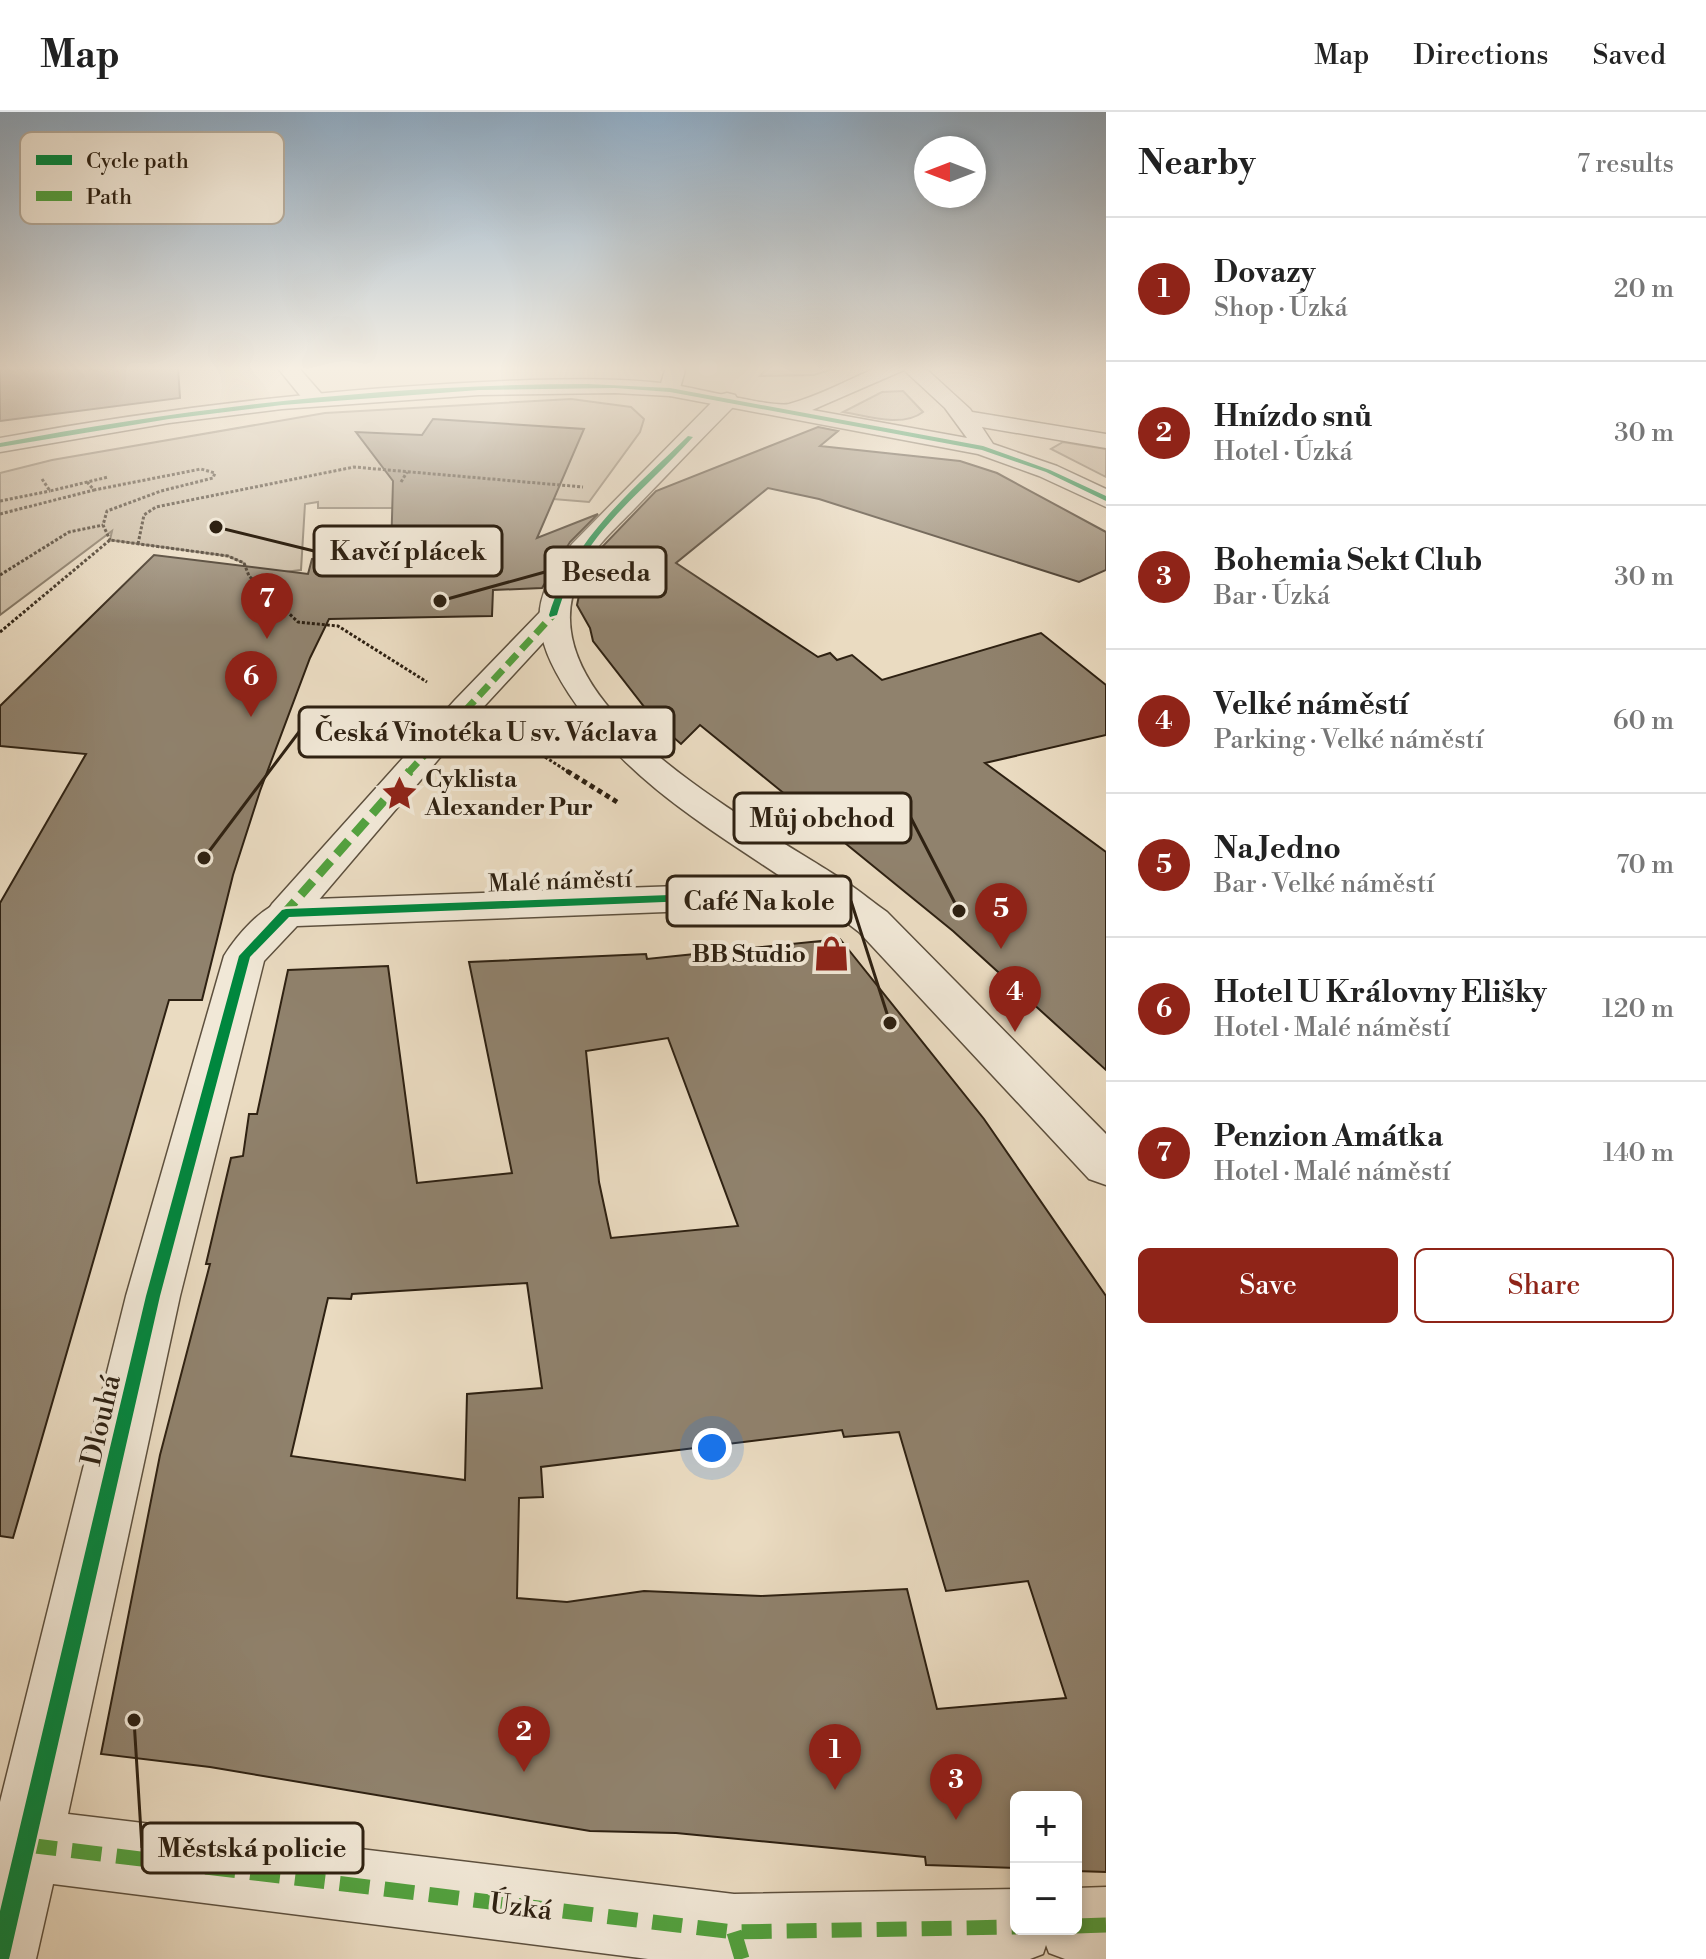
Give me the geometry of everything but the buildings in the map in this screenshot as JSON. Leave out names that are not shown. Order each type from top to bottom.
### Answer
[{"type":"street","points":[[675,453],[580,551],[561,584],[553,615],[555,637],[579,686],[619,739],[653,773],[715,819],[836,893],[873,922],[1106,1165]]},
{"type":"street","points":[[998,453],[1048,471],[1106,499]]},
{"type":"street","points":[[286,913],[466,707],[553,615]]},
{"type":"street","name":"Malé náměstí","points":[[286,913],[836,893]]},
{"type":"street","name":"Dlouhá","points":[[0,1955],[153,1296],[245,956],[286,913]]},
{"type":"street","name":"Úzká","points":[[27,1845],[738,1945],[1010,1927]]},
{"type":"street","points":[[1082,1926],[1106,1925]]},
{"type":"path","points":[[138,544],[144,515],[156,507],[354,467],[573,486]]},
{"type":"path","points":[[0,514],[94,490],[201,469],[215,473],[213,478],[161,491],[107,511],[103,525],[110,540]]},
{"type":"path","points":[[401,482],[408,471]]},
{"type":"path","points":[[62,488],[108,477]]},
{"type":"path","points":[[87,482],[94,490]]},
{"type":"path","points":[[0,501],[50,491]]},
{"type":"path","points":[[0,575],[69,532],[103,525]]},
{"type":"path","points":[[0,632],[110,540],[228,556],[244,563],[249,576],[298,622],[338,626],[628,809]]},
{"type":"shaded area","points":[[92,453],[625,453],[589,502],[541,498],[439,508],[318,508],[318,502],[305,504],[301,570],[249,576],[244,563],[228,556],[110,540],[112,531],[0,615],[0,473]]},
{"type":"shaded area","points":[[1059,453],[1106,453],[1106,477]]},
{"type":"marked path","points":[[283,915],[466,707],[553,615]]},
{"type":"marked path","points":[[27,1845],[734,1932],[1010,1927]]},
{"type":"marked path","points":[[1082,1926],[1106,1925]]},
{"type":"marked path","points":[[734,1932],[742,1959]]},
{"type":"cycle path","points":[[553,615],[560,590],[589,541],[674,453]]},
{"type":"cycle path","points":[[998,453],[1048,471],[1106,499]]},
{"type":"cycle path","points":[[0,1955],[153,1296],[245,956],[286,913],[836,893]]},
{"type":"place","name":"Kavčí plácek","points":[[216,527]]},
{"type":"place","name":"Beseda","points":[[440,601]]},
{"type":"place","name":"Penzion Amátka","points":[[267,639]]},
{"type":"place","name":"Hotel U Královny Elišky","points":[[251,717]]},
{"type":"place","name":"Cyklista Alexander Pur","points":[[399,793]]},
{"type":"place","name":"Česká Vinotéka U sv. Václava","points":[[204,858]]},
{"type":"place","name":"Můj obchod","points":[[959,911]]},
{"type":"place","name":"Na Jedno","points":[[1001,949]]},
{"type":"place","name":"BB Studio","points":[[832,954]]},
{"type":"place","name":"Café Na kole","points":[[890,1023]]},
{"type":"place","name":"Velké náměstí","points":[[1015,1032]]},
{"type":"place","name":"Městská policie","points":[[134,1720]]},
{"type":"place","name":"Hnízdo snů","points":[[524,1772]]},
{"type":"place","name":"Dovazy","points":[[835,1790]]},
{"type":"place","name":"Bohemia Sekt Club","points":[[956,1820]]}]
